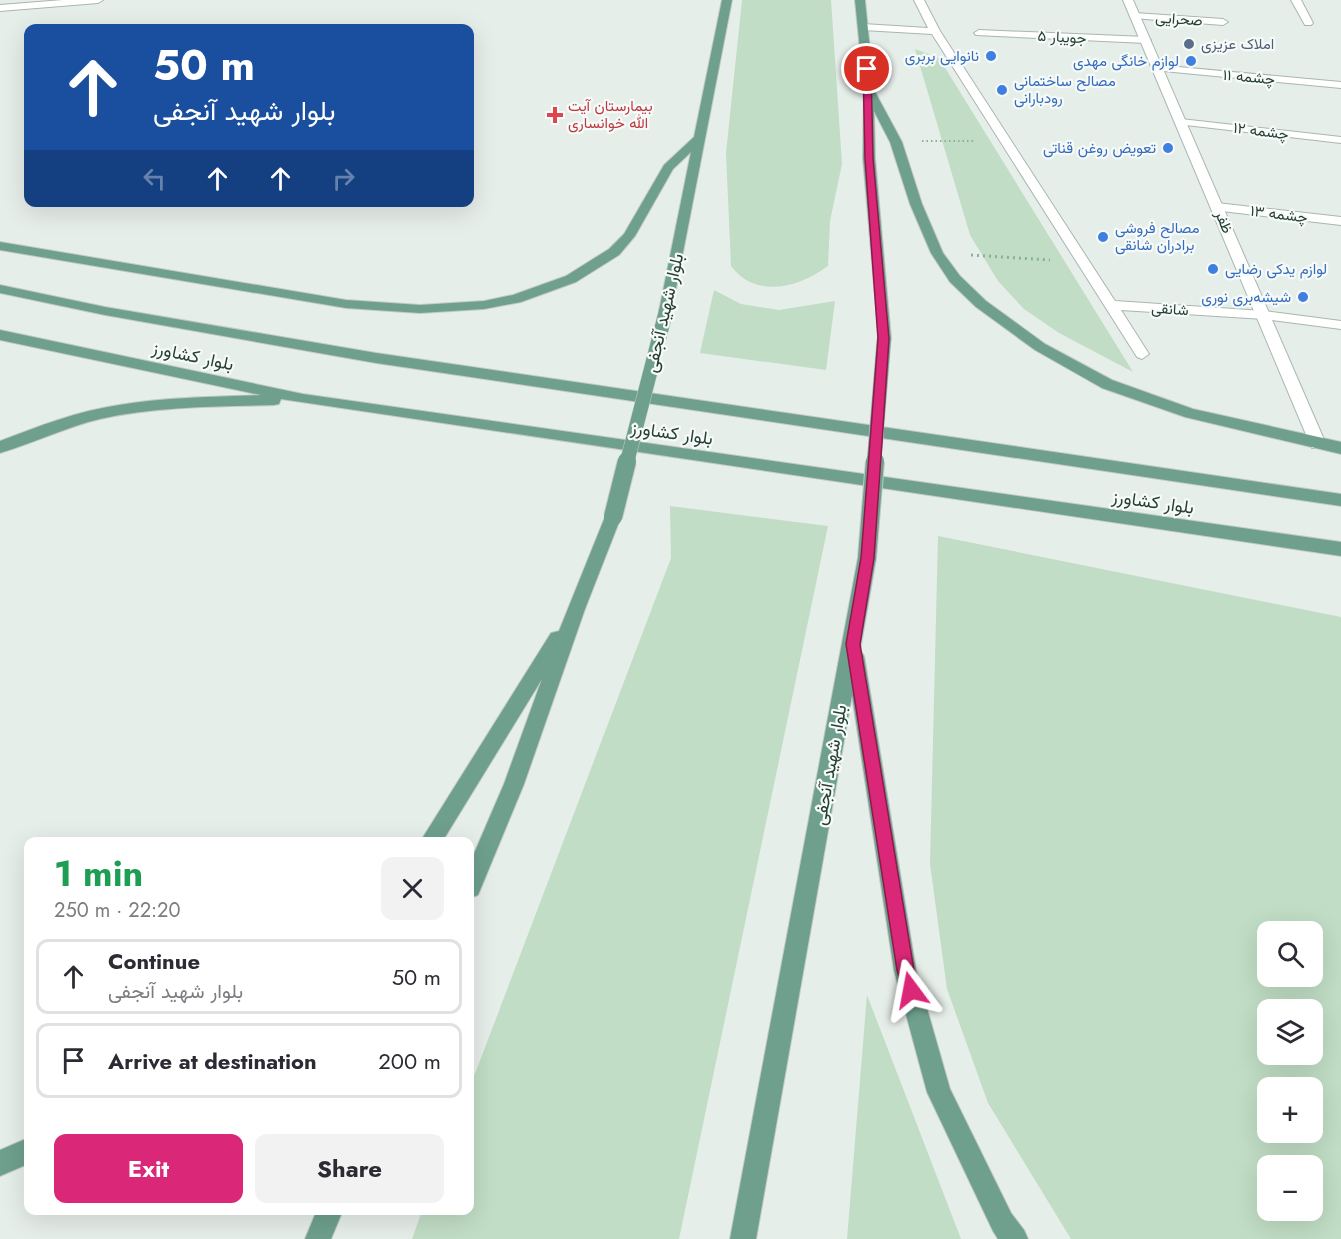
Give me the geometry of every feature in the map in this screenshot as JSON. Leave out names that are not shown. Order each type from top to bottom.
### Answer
[{"type":"main road","name":"بلوار شهید آنجفی","points":[[474,878],[514,784],[576,609],[613,517],[666,311],[726,0]]},
{"type":"main road","name":"بلوار شهید آنجفی","points":[[743,1239],[867,558],[884,339],[869,158],[869,90],[860,0]]},
{"type":"main road","points":[[869,90],[896,142],[916,204],[937,253],[955,279],[981,304],[1040,347],[1107,384],[1190,413],[1341,448]]},
{"type":"main road","points":[[0,246],[346,304],[420,309],[484,305],[516,299],[571,279],[614,252],[629,236],[668,167],[700,138]]},
{"type":"main road","name":"بلوار کشاورز","points":[[0,290],[105,311],[376,358],[1341,500]]},
{"type":"main road","name":"بلوار کشاورز","points":[[0,335],[303,399],[1341,549]]},
{"type":"main road","points":[[0,447],[52,426],[117,411],[173,404],[303,399]]},
{"type":"main road","points":[[1270,538],[1341,560]]},
{"type":"main road","points":[[433,837],[576,609]]},
{"type":"main road","points":[[853,644],[905,970],[939,1092],[1002,1222],[1015,1239]]},
{"type":"main road","points":[[0,1163],[24,1153]]},
{"type":"main road","points":[[318,1239],[328,1215]]},
{"type":"street","points":[[0,8],[98,0]]},
{"type":"street","points":[[919,0],[935,31],[1142,354]]},
{"type":"street","name":"ظفر","points":[[1128,0],[1318,444]]},
{"type":"street","points":[[1296,0],[1308,23]]},
{"type":"street","name":"صحرایی","points":[[1135,16],[1223,22]]},
{"type":"street","points":[[863,27],[935,31]]},
{"type":"street","name":"جویبار ۵","points":[[979,33],[1146,40]]},
{"type":"street","name":"چشمه ۱۱","points":[[1157,68],[1341,85]]},
{"type":"street","name":"چشمه ۱۲","points":[[1181,122],[1341,140]]},
{"type":"street","name":"چشمه ۱۳","points":[[1217,207],[1341,221]]},
{"type":"street","name":"شانقی","points":[[1111,305],[1264,315],[1341,325]]},
{"type":"path","points":[[896,142],[1005,140]]},
{"type":"path","points":[[937,253],[1084,263]]},
{"type":"green space","points":[[742,0],[831,0],[842,164],[830,221],[828,266],[804,280],[778,287],[752,283],[731,266],[726,153]]},
{"type":"green space","points":[[915,49],[939,58],[1133,372],[1059,333],[1024,309],[998,281],[970,235]]},
{"type":"green space","points":[[714,290],[741,304],[779,310],[835,301],[826,370],[700,353]]},
{"type":"green space","points":[[670,506],[828,526],[679,1239],[412,1239],[421,1215],[474,1215],[474,1076],[671,558]]},
{"type":"green space","points":[[938,536],[1341,617],[1341,1239],[1071,1239],[988,1103],[947,989],[930,864]]},
{"type":"green space","points":[[867,995],[961,1239],[847,1239]]},
{"type":"place","name":"املاک عزیزی","points":[[1189,44]]},
{"type":"place","name":"نانوایی بربری","points":[[991,56]]},
{"type":"place","name":"لوازم خانگی مهدی","points":[[1191,61]]},
{"type":"place","name":"مصالح ساختمانی رودبارانی","points":[[1002,90]]},
{"type":"place","name":"بیمارستان آیت الله خوانساری","points":[[555,115]]},
{"type":"place","name":"تعویض روغن قناتی","points":[[1168,148]]},
{"type":"place","name":"مصالح فروشی برادران شانقی","points":[[1103,237]]},
{"type":"place","name":"لوازم یدکی رضایی","points":[[1213,269]]},
{"type":"place","name":"شیشه‌بری نوری","points":[[1303,297]]},
{"type":"route","points":[[867,69],[869,158],[884,339],[867,558],[853,644],[893,883],[905,970],[911,990]]}]
